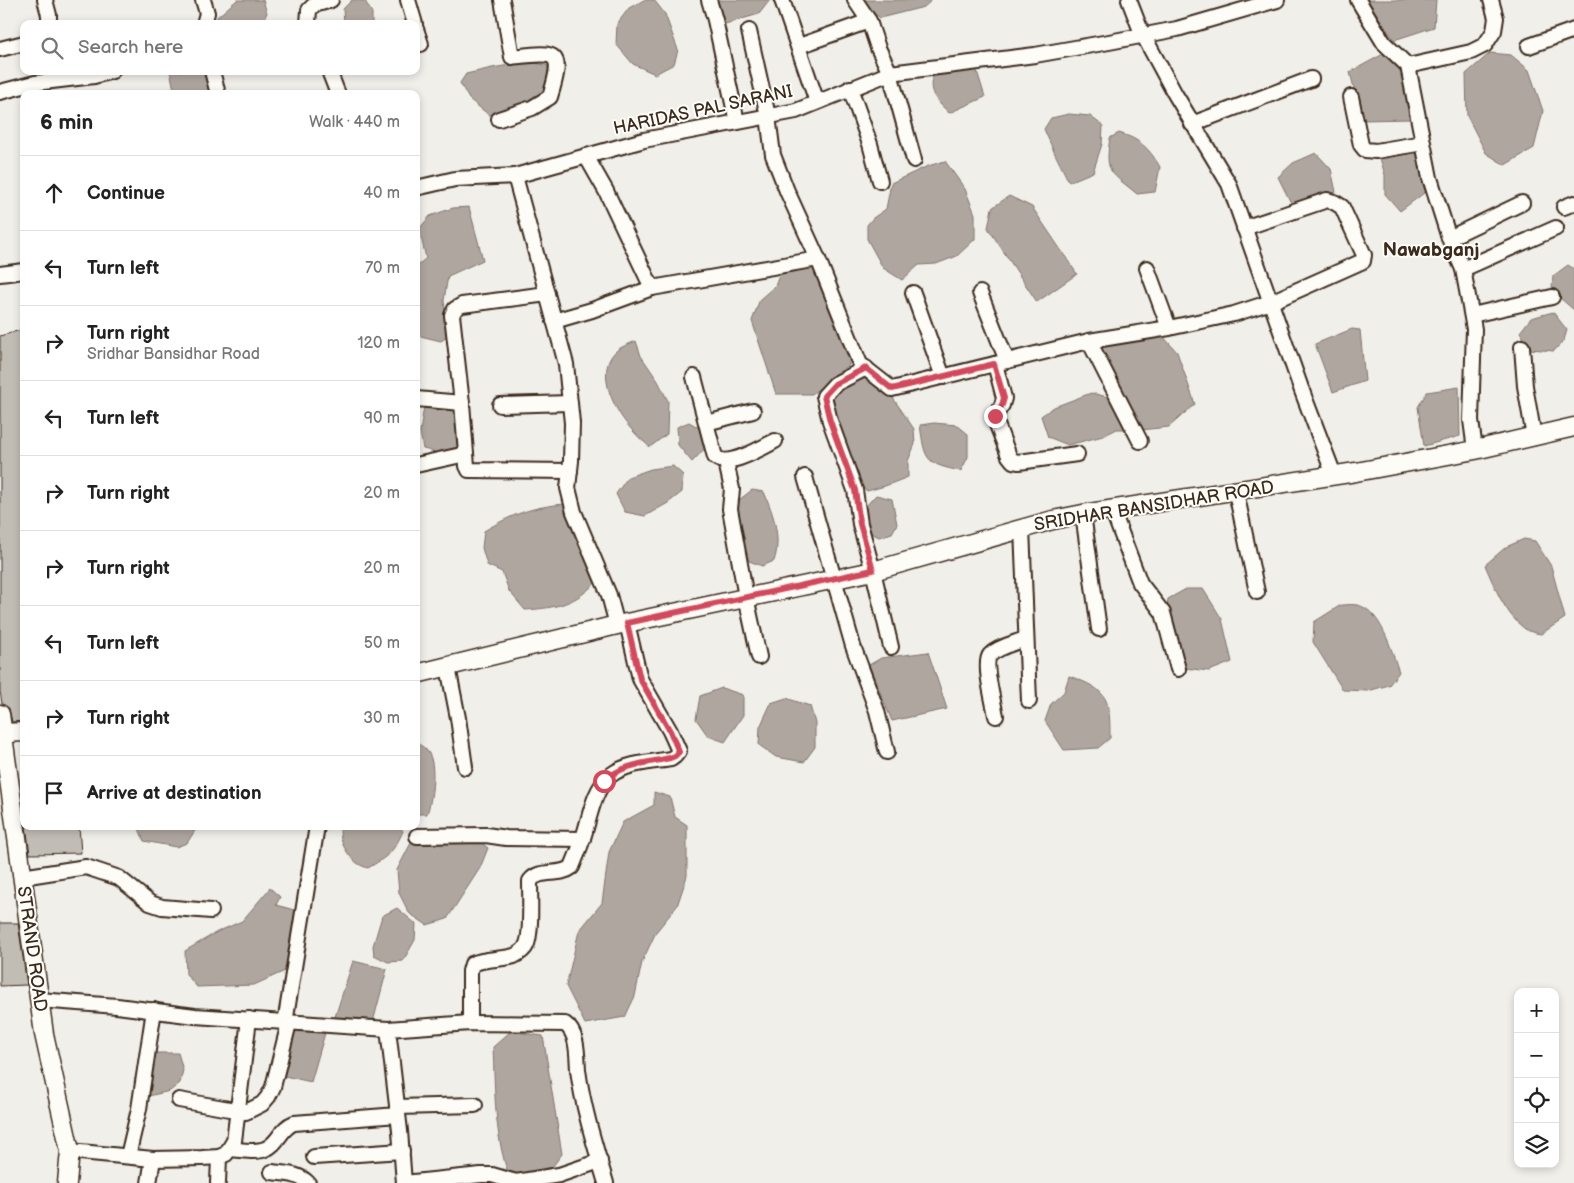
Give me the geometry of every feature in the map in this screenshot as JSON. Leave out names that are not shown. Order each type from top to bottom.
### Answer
[{"type":"street","points":[[45,0],[49,20]]},
{"type":"street","points":[[203,0],[207,13],[205,20]]},
{"type":"street","points":[[308,20],[308,10],[314,5],[331,0]]},
{"type":"street","points":[[408,0],[414,20]]},
{"type":"street","points":[[499,118],[532,108],[550,97],[556,78],[556,61],[552,55],[546,53],[512,58],[502,0]]},
{"type":"street","points":[[709,0],[737,122]]},
{"type":"street","points":[[782,0],[799,46],[816,102]]},
{"type":"street","points":[[855,0],[869,21],[878,48],[890,73],[914,160]]},
{"type":"street","points":[[1129,0],[1143,35],[1192,124],[1228,184],[1334,475]]},
{"type":"street","name":"HARIDAS PAL SARANI","points":[[420,187],[455,179],[515,176],[644,140],[796,111],[890,73],[1035,55],[1177,29],[1276,0]]},
{"type":"street","points":[[1358,0],[1384,43],[1408,66],[1430,178],[1449,238],[1463,269],[1474,328],[1471,420],[1475,450]]},
{"type":"street","points":[[1408,66],[1471,52],[1485,45],[1494,31],[1496,18],[1490,0]]},
{"type":"street","points":[[799,46],[869,21]]},
{"type":"street","points":[[1529,46],[1574,30]]},
{"type":"street","points":[[749,31],[768,116],[773,155],[787,191],[818,259],[860,364],[892,389],[1089,342],[1234,314],[1271,302],[1363,261],[1364,254],[1342,207],[1327,200],[1244,228]]},
{"type":"street","points":[[0,50],[20,44]]},
{"type":"street","points":[[0,92],[33,77],[98,75]]},
{"type":"street","points":[[213,75],[217,90]]},
{"type":"street","points":[[330,75],[336,90]]},
{"type":"street","points":[[1192,124],[1311,79]]},
{"type":"street","points":[[850,88],[870,144],[880,181]]},
{"type":"street","points":[[1350,97],[1361,145],[1364,150],[1376,151],[1423,143]]},
{"type":"street","points":[[586,156],[606,191],[652,288]]},
{"type":"street","points":[[470,1023],[470,971],[472,964],[478,961],[513,956],[522,951],[526,946],[529,936],[530,880],[539,874],[562,872],[572,867],[596,796],[604,781],[612,774],[632,766],[670,758],[679,752],[670,731],[640,679],[622,624],[574,512],[568,488],[572,423],[566,364],[515,176]]},
{"type":"street","points":[[1449,238],[1522,203]]},
{"type":"street","points":[[1463,269],[1556,228]]},
{"type":"street","points":[[554,321],[592,310],[652,288],[818,259]]},
{"type":"street","points":[[1147,268],[1169,328]]},
{"type":"street","points":[[0,274],[20,272]]},
{"type":"street","points":[[913,293],[943,377]]},
{"type":"street","points":[[980,293],[1001,362],[1004,398],[995,416],[1009,456],[1013,461],[1019,462],[1077,454]]},
{"type":"street","points":[[547,294],[462,304],[455,308],[452,315],[466,454],[469,470],[570,471]]},
{"type":"street","points":[[1472,315],[1552,297]]},
{"type":"street","points":[[1089,342],[1140,441]]},
{"type":"street","points":[[1522,347],[1525,386],[1534,437]]},
{"type":"street","points":[[866,368],[835,384],[824,396],[830,421],[855,490],[860,524],[891,647]]},
{"type":"street","points":[[694,377],[716,457],[719,460],[726,462],[753,453],[774,441]]},
{"type":"street","points":[[420,399],[462,403]]},
{"type":"street","points":[[500,405],[570,403]]},
{"type":"street","points":[[706,423],[753,411]]},
{"type":"street","name":"SRIDHAR BANSIDHAR ROAD","points":[[420,673],[622,624],[873,570],[930,556],[1022,528],[1083,514],[1236,492],[1356,472],[1475,450],[1574,427]]},
{"type":"street","points":[[420,464],[466,454]]},
{"type":"street","points":[[726,462],[732,490],[730,509],[759,657]]},
{"type":"street","points":[[805,477],[853,646],[877,711],[887,752]]},
{"type":"street","points":[[1236,492],[1256,592]]},
{"type":"street","points":[[1112,509],[1140,583],[1147,595],[1161,609],[1178,669]]},
{"type":"street","points":[[1083,514],[1099,629]]},
{"type":"street","points":[[1022,528],[1028,701]]},
{"type":"street","points":[[996,716],[988,658],[992,653],[1026,639]]},
{"type":"street","points":[[448,667],[465,767]]},
{"type":"street","name":"STRAND ROAD","points":[[0,714],[44,1034],[70,1151],[67,1183]]},
{"type":"street","points":[[4,733],[20,732]]},
{"type":"street","points":[[179,1100],[246,1112],[254,1109],[268,1097],[273,1087],[287,1023],[316,830]]},
{"type":"street","points":[[418,836],[486,835],[506,838],[583,839]]},
{"type":"street","points":[[22,877],[86,866],[118,878],[150,903],[162,907],[211,911]]},
{"type":"street","points":[[39,1000],[154,1010],[195,1016],[388,1030],[470,1023],[564,1024],[569,1027],[575,1039],[581,1090],[606,1183]]},
{"type":"street","points":[[128,1156],[139,1109],[154,1010]]},
{"type":"street","points":[[218,1183],[224,1153],[234,1141],[249,1019]]},
{"type":"street","points":[[388,1030],[404,1183],[480,1175],[492,1175],[516,1182],[559,1175],[600,1162]]},
{"type":"street","points":[[70,1151],[153,1160],[264,1150],[276,1142],[286,1127],[294,1124],[397,1111],[475,1106]]},
{"type":"street","points":[[314,1157],[402,1151]]},
{"type":"street","points":[[149,1183],[153,1160]]},
{"type":"street","points":[[272,1172],[296,1175],[302,1177],[308,1183]]},
{"type":"shaded area","points":[[237,0],[263,0],[267,13],[263,20],[216,20],[217,17]]},
{"type":"shaded area","points":[[352,0],[365,1],[372,13],[372,20],[344,20],[343,9]]},
{"type":"shaded area","points":[[644,0],[654,0],[665,14],[678,50],[674,64],[655,74],[633,64],[616,44],[617,24],[629,8]]},
{"type":"shaded area","points":[[714,0],[770,0],[759,14],[725,24],[717,12]]},
{"type":"shaded area","points":[[860,0],[932,0],[924,7],[880,18]]},
{"type":"shaded area","points":[[1367,0],[1436,0],[1434,27],[1394,40]]},
{"type":"shaded area","points":[[1387,52],[1401,66],[1412,119],[1362,120],[1350,72]]},
{"type":"shaded area","points":[[1490,53],[1511,55],[1529,70],[1543,111],[1534,148],[1505,165],[1486,153],[1467,116],[1466,74]]},
{"type":"shaded area","points":[[528,62],[547,65],[552,77],[542,95],[523,105],[489,115],[469,99],[460,83],[466,74]]},
{"type":"shaded area","points":[[976,68],[985,97],[949,113],[936,100],[932,90],[931,85],[934,72]]},
{"type":"shaded area","points":[[171,75],[207,75],[210,81],[211,90],[174,90]]},
{"type":"shaded area","points":[[1069,114],[1090,116],[1103,126],[1102,144],[1093,172],[1069,182],[1044,129],[1051,118]]},
{"type":"shaded area","points":[[1119,133],[1138,141],[1148,149],[1156,160],[1160,167],[1155,192],[1137,194],[1115,176],[1109,166],[1108,150],[1110,138]]},
{"type":"shaded area","points":[[1414,146],[1428,190],[1400,211],[1385,194],[1385,175],[1380,158]]},
{"type":"shaded area","points":[[1316,153],[1331,169],[1336,192],[1314,203],[1293,207],[1278,177],[1293,163]]},
{"type":"shaded area","points":[[945,161],[965,189],[975,214],[975,239],[957,256],[936,264],[919,265],[902,280],[883,268],[867,239],[867,225],[886,209],[891,183],[928,166]]},
{"type":"shaded area","points":[[1009,196],[1032,207],[1077,274],[1037,302],[988,228],[992,208]]},
{"type":"shaded area","points":[[469,207],[483,260],[448,276],[444,300],[447,337],[441,341],[420,336],[420,263],[426,258],[420,228],[430,216],[453,208]]},
{"type":"shaded area","points":[[1568,265],[1574,269],[1574,310],[1552,289],[1553,276]]},
{"type":"shaded area","points":[[800,266],[814,266],[850,350],[849,365],[812,394],[776,394],[752,321],[760,299],[775,286],[780,273]]},
{"type":"shaded area","points":[[1553,312],[1567,330],[1564,340],[1554,351],[1530,349],[1520,332],[1531,318]]},
{"type":"shaded area","points":[[1352,329],[1360,330],[1365,381],[1333,392],[1315,344]]},
{"type":"shaded area","points":[[1161,334],[1177,352],[1195,404],[1169,427],[1140,430],[1102,358],[1100,347],[1113,338]]},
{"type":"shaded area","points":[[636,341],[641,356],[658,381],[668,401],[667,434],[650,447],[626,424],[614,404],[607,382],[609,361],[615,352]]},
{"type":"shaded area","points":[[861,378],[873,381],[893,398],[914,429],[915,444],[908,461],[908,477],[867,491],[855,481],[830,402],[836,390]]},
{"type":"shaded area","points":[[1459,387],[1460,436],[1424,446],[1418,407],[1427,392]]},
{"type":"shaded area","points":[[1091,393],[1108,397],[1126,429],[1117,429],[1103,436],[1068,445],[1048,437],[1041,416],[1054,407]]},
{"type":"shaded area","points":[[424,406],[456,407],[460,433],[458,449],[444,454],[423,449],[420,432]]},
{"type":"shaded area","points":[[689,422],[703,430],[709,444],[692,462],[678,445],[677,427]]},
{"type":"shaded area","points":[[934,423],[957,425],[968,434],[968,457],[961,471],[934,463],[926,453],[920,425]]},
{"type":"shaded area","points":[[673,466],[683,475],[682,492],[668,503],[645,516],[625,512],[616,494],[628,477],[651,469]]},
{"type":"shaded area","points":[[752,490],[764,492],[777,535],[774,561],[762,566],[749,561],[737,521],[735,503]]},
{"type":"shaded area","points":[[876,495],[892,499],[897,524],[892,533],[879,537],[867,531],[863,509]]},
{"type":"shaded area","points":[[565,504],[598,580],[574,600],[547,608],[525,610],[509,591],[502,572],[487,565],[482,548],[484,531],[523,512]]},
{"type":"shaded area","points":[[1524,539],[1535,541],[1551,566],[1565,618],[1541,634],[1527,630],[1512,616],[1501,600],[1485,565],[1506,547]]},
{"type":"shaded area","points":[[1186,589],[1203,589],[1222,619],[1232,662],[1209,671],[1184,668],[1166,615],[1168,599]]},
{"type":"shaded area","points":[[1341,605],[1355,605],[1365,608],[1373,614],[1379,623],[1389,643],[1399,672],[1389,685],[1368,691],[1343,690],[1313,642],[1314,622]]},
{"type":"shaded area","points":[[928,652],[947,709],[892,721],[869,665],[881,658]]},
{"type":"shaded area","points":[[1069,676],[1100,691],[1108,705],[1110,738],[1098,748],[1064,750],[1045,721],[1051,704],[1064,692]]},
{"type":"shaded area","points":[[722,688],[743,695],[743,715],[725,742],[708,736],[696,719],[700,696]]},
{"type":"shaded area","points":[[786,698],[810,706],[815,723],[815,747],[804,762],[776,757],[759,745],[760,727],[771,703]]},
{"type":"shaded area","points":[[420,745],[431,758],[433,773],[431,800],[427,814],[420,814]]},
{"type":"shaded area","points":[[654,792],[670,797],[675,817],[687,825],[687,876],[677,906],[656,932],[642,962],[635,996],[625,1017],[585,1024],[566,986],[579,931],[602,903],[609,852],[623,822],[654,805]]},
{"type":"shaded area","points":[[140,830],[195,830],[187,843],[176,847],[144,841]]},
{"type":"shaded area","points":[[340,831],[403,831],[389,853],[368,868],[357,863],[346,851]]},
{"type":"shaded area","points":[[477,839],[488,848],[480,868],[447,919],[427,925],[409,913],[399,893],[397,870],[412,841]]},
{"type":"shaded area","points":[[270,888],[280,897],[276,905],[298,911],[287,970],[254,985],[197,987],[186,974],[185,951],[217,932],[242,921]]},
{"type":"shaded area","points":[[397,908],[416,924],[415,940],[403,961],[388,962],[374,955],[373,946],[382,916]]},
{"type":"shaded area","points":[[353,961],[387,969],[372,1026],[334,1020]]},
{"type":"shaded area","points":[[290,1028],[325,1033],[311,1082],[276,1074]]},
{"type":"shaded area","points":[[511,1031],[543,1036],[562,1154],[550,1170],[510,1178],[498,1130],[493,1047]]},
{"type":"shaded area","points":[[156,1053],[178,1053],[183,1070],[180,1083],[170,1091],[144,1097],[134,1082],[138,1068]]},
{"type":"building","points":[[20,330],[20,721],[12,722],[9,708],[2,704],[0,691],[0,336]]},
{"type":"building","points":[[27,830],[79,830],[81,853],[30,854]]},
{"type":"building","points":[[0,923],[18,923],[27,985],[0,986]]},
{"type":"district","name":"Nawabganj","points":[[1431,250]]},
{"type":"route","points":[[604,781],[612,774],[625,768],[670,758],[679,752],[670,731],[640,679],[627,623],[873,570],[860,524],[855,490],[830,421],[824,396],[835,384],[866,368],[892,389],[994,364],[1004,398],[995,416]]}]
